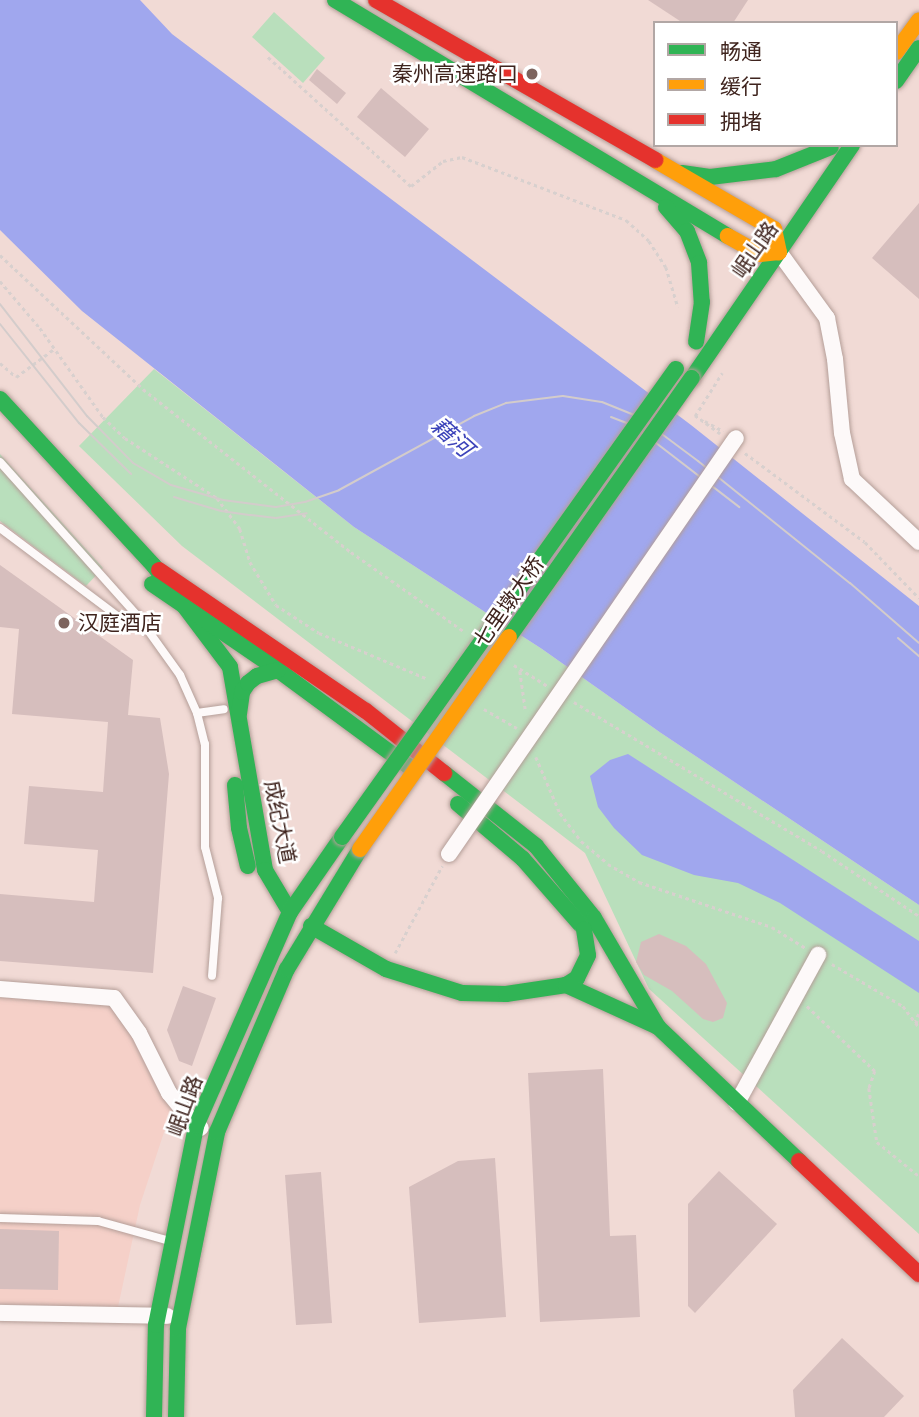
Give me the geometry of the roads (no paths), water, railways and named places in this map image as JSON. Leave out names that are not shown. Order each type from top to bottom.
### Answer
[{"type":"main road","points":[[335,0],[657,196],[760,254],[779,252],[774,229],[376,0]]},
{"type":"main road","points":[[898,49],[919,20]]},
{"type":"main road","points":[[898,78],[919,48]]},
{"type":"main road","points":[[671,171],[710,177],[776,169],[829,147]]},
{"type":"main road","name":"岷山路","points":[[676,369],[760,254],[830,147]]},
{"type":"main road","name":"岷山路","points":[[692,379],[851,147]]},
{"type":"main road","points":[[657,196],[687,231],[699,263],[702,302],[696,342]]},
{"type":"main road","name":"七里墩大桥","points":[[342,837],[676,369]]},
{"type":"main road","name":"七里墩大桥","points":[[360,849],[692,379]]},
{"type":"main road","name":"成纪大道","points":[[0,399],[154,566],[230,667],[231,711]]},
{"type":"main road","name":"成纪大道","points":[[0,421],[152,584],[219,678],[231,711],[265,870],[290,912]]},
{"type":"main road","points":[[154,566],[366,711],[536,846],[594,918],[658,1027],[919,1274]]},
{"type":"main road","points":[[152,584],[278,670],[444,792],[523,859],[584,929],[639,1019]]},
{"type":"main road","points":[[231,711],[248,683],[257,676],[278,670]]},
{"type":"main road","name":"岷山路","points":[[154,1417],[158,1316],[196,1126],[290,912],[342,837]]},
{"type":"main road","name":"岷山路","points":[[176,1417],[180,1317],[217,1132],[287,969],[360,849]]},
{"type":"main road","points":[[311,926],[386,969],[462,992],[506,993],[566,985],[658,1027]]},
{"type":"main road","points":[[566,985],[584,967],[589,941],[584,929]]},
{"type":"street","points":[[779,252],[827,318],[835,359],[842,433],[852,479],[919,542]]},
{"type":"street","points":[[449,854],[734,442]]},
{"type":"street","points":[[737,1103],[818,955]]},
{"type":"street","points":[[0,989],[114,998],[139,1033],[169,1093],[196,1126],[217,1132]]},
{"type":"street","points":[[0,1313],[180,1317]]},
{"type":"lane","points":[[0,461],[137,615],[180,675],[197,713],[205,744],[205,847],[218,898],[212,976]]},
{"type":"lane","points":[[0,528],[125,622],[137,615]]},
{"type":"lane","points":[[197,713],[231,711]]},
{"type":"lane","points":[[0,1218],[98,1221],[173,1241]]},
{"type":"water","name":"藉河","points":[[0,0],[140,0],[172,34],[691,425],[919,606],[919,905],[661,733],[542,649],[354,527],[82,311],[0,230]]},
{"type":"water","points":[[628,754],[919,941],[919,993],[780,903],[738,883],[694,875],[642,855],[614,828],[598,807],[590,776],[610,760]]},
{"type":"tram line","points":[[0,304],[87,416],[133,463],[171,485],[223,500],[276,507],[305,502],[339,490],[474,416],[506,403],[563,396],[602,402],[639,417],[698,461],[850,583],[919,643]]},
{"type":"tram line","points":[[0,324],[79,423],[131,474]]},
{"type":"tram line","points":[[611,417],[634,426],[739,507]]},
{"type":"tram line","points":[[174,497],[221,511],[251,515],[276,518],[307,513]]},
{"type":"tram line","points":[[898,638],[919,656]]},
{"type":"place","name":"秦州高速路口","points":[[532,74]]},
{"type":"place","name":"汉庭酒店","points":[[64,623]]}]
